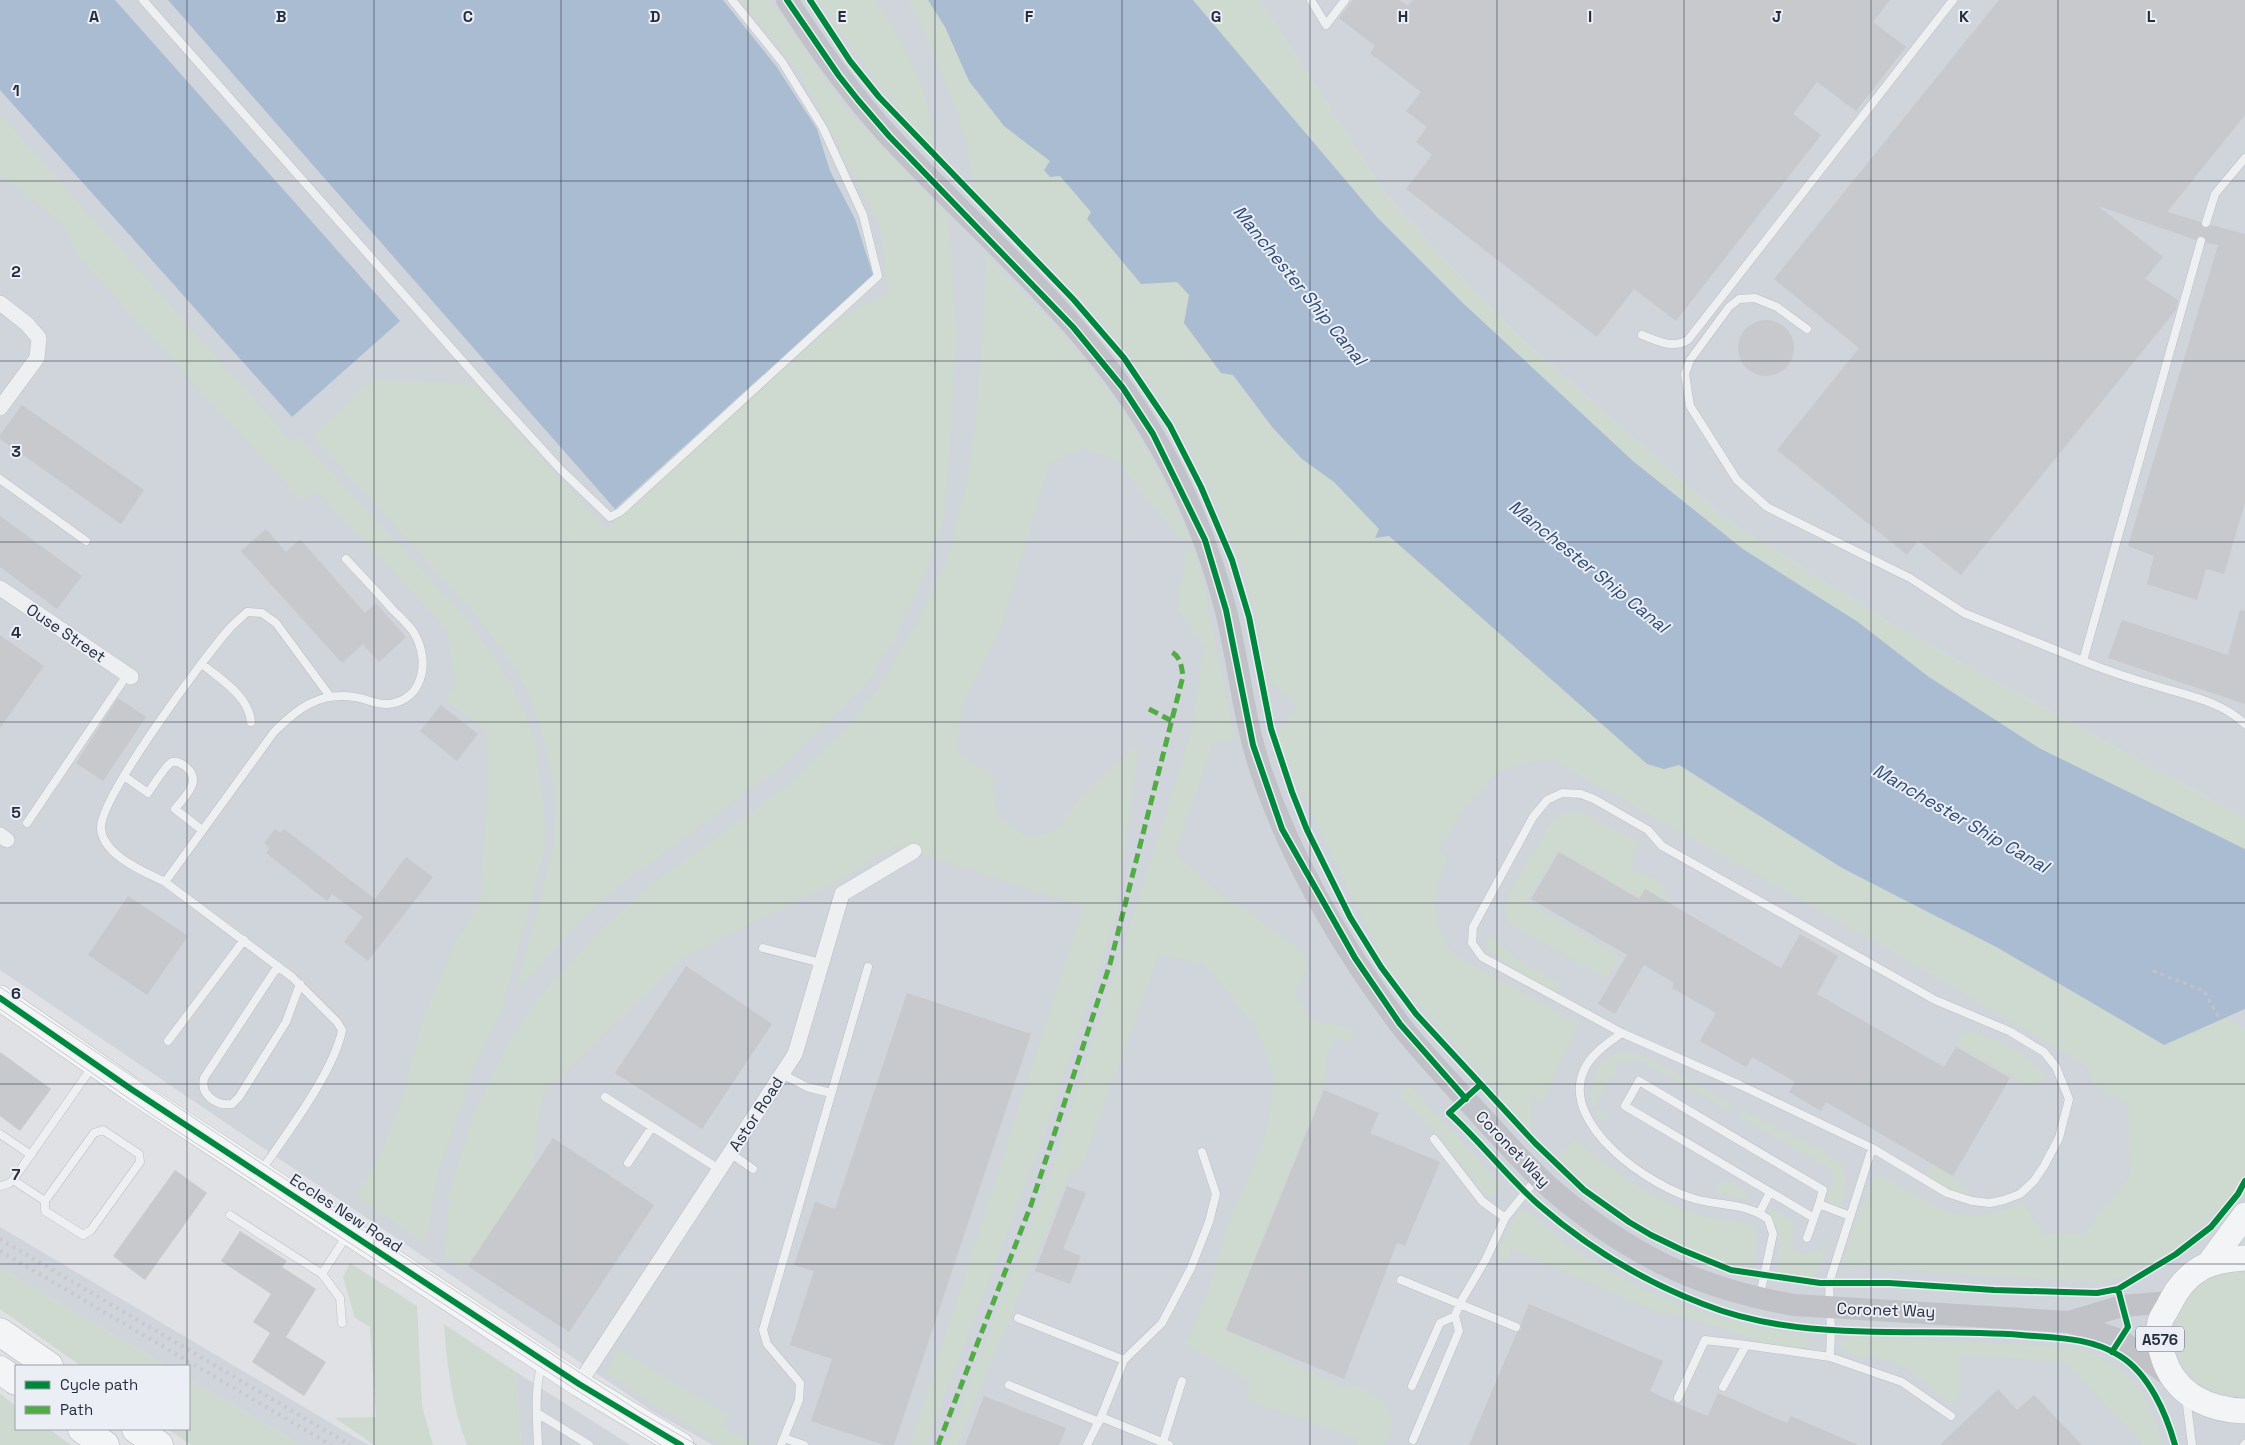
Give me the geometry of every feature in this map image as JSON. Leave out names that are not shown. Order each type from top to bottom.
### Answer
[{"type":"highway","points":[[0,1332],[48,1365]]},
{"type":"highway","points":[[0,1370],[15,1381]]},
{"type":"highway","points":[[83,1430],[105,1445]]},
{"type":"highway","points":[[137,1430],[159,1445]]},
{"type":"main road","name":"Eccles New Road","points":[[0,998],[95,1064],[579,1384],[681,1445]]},
{"type":"main road","name":"A576","points":[[2208,1265],[2245,1215]]},
{"type":"main road","name":"A576","points":[[2178,1384],[2160,1348],[2160,1324],[2170,1302],[2182,1283],[2201,1268],[2224,1260],[2245,1258]]},
{"type":"main road","points":[[2178,1384],[2205,1404],[2229,1410],[2245,1411]]},
{"type":"street","name":"Coronet Way","points":[[787,0],[838,76],[889,136],[1078,333],[1123,388],[1153,434],[1201,531],[1226,610],[1253,745],[1282,829],[1354,958],[1400,1024],[1452,1085],[1538,1176],[1591,1220],[1660,1263],[1701,1282],[1758,1299],[1829,1308],[1964,1314],[2069,1322]]},
{"type":"street","points":[[0,303],[27,324],[39,338],[37,358],[0,408]]},
{"type":"street","name":"Ouse Street","points":[[0,588],[129,676]]},
{"type":"street","name":"Astor Road","points":[[579,1384],[795,1054],[842,894],[914,851]]},
{"type":"street","points":[[2069,1322],[2122,1306],[2170,1302]]},
{"type":"street","points":[[2069,1322],[2120,1340],[2178,1384]]},
{"type":"lane","points":[[143,0],[490,392],[562,470],[610,517],[620,512],[878,276],[862,215],[823,128],[782,62],[732,0]]},
{"type":"lane","points":[[1311,0],[1326,24],[1345,0]]},
{"type":"lane","points":[[1642,335],[1668,344],[1680,344],[1688,340],[1954,0]]},
{"type":"lane","points":[[2206,223],[2215,194],[2245,158]]},
{"type":"lane","points":[[2083,661],[2201,242]]},
{"type":"lane","points":[[1807,328],[1777,307],[1755,298],[1738,299],[1729,307],[1690,360],[1685,374],[1690,406],[1737,480],[1767,507],[1910,578],[1964,613],[2114,673],[2219,705],[2236,715],[2245,724]]},
{"type":"lane","points":[[0,480],[86,541]]},
{"type":"lane","points":[[165,882],[274,732],[290,716],[312,702],[329,695],[357,697],[378,704],[394,703],[408,696],[417,687],[423,674],[421,649],[414,632],[346,560]]},
{"type":"lane","points":[[259,1173],[318,1084],[340,1045],[342,1030],[337,1022],[300,984],[278,966],[165,882],[130,864],[113,852],[105,841],[101,829],[102,817],[110,798],[179,695],[230,628],[247,612],[262,613],[276,623],[329,695]]},
{"type":"lane","points":[[202,664],[242,699],[251,714],[251,722]]},
{"type":"lane","points":[[27,823],[129,676]]},
{"type":"lane","points":[[124,776],[148,793],[169,764],[176,762],[182,764],[195,778],[192,787],[175,809],[202,830]]},
{"type":"lane","points":[[1562,793],[1581,794],[1594,799],[1648,830],[1662,846],[1935,1000],[2009,1030],[2044,1052],[2056,1067],[2069,1099],[2059,1138],[2034,1181],[2020,1194],[2004,1200],[1990,1203],[1972,1202],[1947,1193],[1872,1148],[1740,1085],[1622,1034],[1482,957],[1472,943],[1473,927],[1533,816],[1547,800],[1562,793]]},
{"type":"lane","points":[[168,1041],[244,940]]},
{"type":"lane","points":[[764,948],[821,963]]},
{"type":"lane","points":[[278,966],[204,1078],[202,1086],[204,1092],[218,1103],[224,1105],[232,1104],[286,1022],[300,984]]},
{"type":"lane","points":[[804,1445],[783,1442],[799,1400],[800,1383],[767,1344],[763,1330],[868,966]]},
{"type":"lane","points":[[1622,1034],[1591,1060],[1584,1070],[1579,1095],[1586,1115],[1608,1147],[1621,1159],[1677,1191],[1695,1199],[1750,1208],[1760,1212],[1768,1219],[1773,1234],[1758,1299]]},
{"type":"lane","points":[[0,1186],[8,1184],[13,1180],[95,1064]]},
{"type":"lane","points":[[782,1074],[807,1087],[832,1093]]},
{"type":"lane","points":[[1807,1238],[1819,1204],[1823,1190],[1639,1081],[1624,1106],[1814,1218]]},
{"type":"lane","points":[[605,1097],[719,1169]]},
{"type":"lane","points":[[628,1163],[652,1127]]},
{"type":"lane","points":[[98,1131],[108,1132],[139,1154],[140,1162],[137,1168],[87,1234],[78,1233],[45,1211],[45,1201],[98,1131]]},
{"type":"lane","points":[[0,1134],[30,1155]]},
{"type":"lane","points":[[1434,1139],[1482,1201],[1505,1218]]},
{"type":"lane","points":[[1830,1357],[1828,1283],[1872,1148]]},
{"type":"lane","points":[[1087,1445],[1100,1419],[1124,1360],[1162,1323],[1191,1268],[1209,1222],[1216,1194],[1202,1152]]},
{"type":"lane","points":[[730,1153],[753,1169]]},
{"type":"lane","points":[[1413,1440],[1459,1331],[1455,1316],[1460,1303],[1486,1259],[1505,1218],[1538,1176]]},
{"type":"lane","points":[[13,1180],[45,1201]]},
{"type":"lane","points":[[1760,1212],[1770,1192]]},
{"type":"lane","points":[[1819,1204],[1850,1216]]},
{"type":"lane","points":[[230,1215],[322,1274],[340,1298],[342,1323]]},
{"type":"lane","points":[[322,1274],[349,1231]]},
{"type":"lane","points":[[1401,1280],[1516,1327]]},
{"type":"lane","points":[[1412,1386],[1440,1323],[1455,1316]]},
{"type":"lane","points":[[1018,1318],[1124,1360]]},
{"type":"lane","points":[[1678,1398],[1705,1340],[1830,1357],[1902,1382],[1951,1416]]},
{"type":"lane","points":[[1723,1387],[1746,1345]]},
{"type":"lane","points":[[538,1445],[537,1379],[543,1360]]},
{"type":"lane","points":[[1008,1385],[1166,1444],[1182,1381]]},
{"type":"lane","points":[[2178,1384],[2192,1445]]},
{"type":"lane","points":[[537,1413],[589,1445]]},
{"type":"path","points":[[2153,971],[2204,991],[2220,1020]]},
{"type":"shaded area","points":[[0,0],[928,0],[945,27],[1679,765],[1842,868],[2164,1045],[2245,1009],[2245,1445],[713,1445],[652,1411],[0,970]]},
{"type":"shaded area","points":[[740,0],[770,0],[845,107],[948,216],[957,335],[945,514],[925,575],[890,646],[864,687],[782,766],[628,879],[582,918],[516,992],[554,844],[556,792],[543,739],[528,691],[507,657],[477,617],[312,435],[373,380],[473,383],[606,529],[839,319],[888,293],[880,226],[800,74]]},
{"type":"shaded area","points":[[818,0],[876,0],[900,40],[920,82],[929,112],[934,150],[873,77]]},
{"type":"shaded area","points":[[907,0],[928,0],[945,27],[969,81],[1004,126],[1050,161],[1091,213],[1088,219],[1112,240],[1165,274],[1190,295],[1184,323],[1233,375],[1273,428],[1302,459],[1334,482],[1379,529],[1375,537],[1389,536],[1664,769],[1679,765],[1842,868],[1998,948],[2164,1045],[2226,1017],[2245,1030],[2245,1171],[2233,1195],[2173,1251],[2127,1277],[2096,1283],[1841,1266],[1860,1210],[1875,1175],[1888,1178],[1937,1207],[1950,1212],[1976,1216],[1989,1214],[2022,1202],[2045,1234],[2084,1234],[2130,1175],[2128,1104],[2094,1085],[2085,1065],[1909,961],[1553,760],[1521,764],[1506,769],[1492,778],[1481,791],[1472,796],[1439,849],[1447,858],[1438,884],[1435,907],[1440,930],[1454,954],[1578,1023],[1542,1103],[1531,1096],[1532,1132],[1386,967],[1275,737],[1297,705],[1268,680],[1256,617],[1240,560],[1209,488],[1176,424],[1129,355],[1078,296],[975,189],[966,141],[953,102],[929,43]]},
{"type":"shaded area","points":[[1193,0],[1260,0],[1384,192],[1451,267],[1527,344],[1723,517],[1893,625],[2245,818],[2245,849],[2039,748],[1929,677],[1858,622],[1743,549],[1633,461],[1464,304],[1376,216]]},
{"type":"shaded area","points":[[1260,0],[2245,0],[2245,818],[1893,625],[1723,517],[1527,344],[1451,267],[1384,192]]},
{"type":"shaded area","points":[[0,114],[292,442],[298,436],[466,617],[514,687],[536,742],[547,841],[501,1011],[477,1061],[439,1168],[425,1244],[356,1196],[383,1148],[401,1102],[424,1015],[455,943],[480,902],[488,780],[486,732],[445,699],[456,685],[447,630],[316,490],[301,501],[82,261],[65,227],[0,173]]},
{"type":"shaded area","points":[[987,255],[1076,350],[1124,412],[1152,459],[1192,544],[1176,534],[1116,461],[1083,448],[1049,464],[1003,622],[963,702],[956,752],[992,774],[997,816],[1027,837],[1055,831],[1074,805],[1139,742],[1117,912],[1044,1136],[926,1445],[910,1445],[1083,907],[896,845],[838,882],[793,902],[681,959],[542,1095],[531,1173],[464,1270],[444,1257],[450,1190],[473,1116],[509,1042],[540,996],[600,930],[650,885],[793,782],[844,731],[876,692],[916,624],[947,559],[966,485],[977,408]]},
{"type":"shaded area","points":[[1186,549],[1196,553],[1236,741],[1213,744],[1175,853],[1222,895],[1247,909],[1270,929],[1289,941],[1307,958],[1308,968],[1294,995],[1312,1021],[1343,1025],[1354,1032],[1350,1043],[1335,1037],[1327,1053],[1324,1085],[1226,1330],[1349,1390],[1354,1384],[1365,1389],[1381,1400],[1390,1414],[1390,1433],[1386,1445],[1356,1445],[1358,1439],[1244,1399],[1250,1382],[1185,1344],[1208,1293],[1227,1227],[1266,1134],[1274,1078],[1255,1026],[1211,972],[1200,964],[1159,954],[1080,1171],[1072,1168],[957,1445],[946,1445],[1055,1160],[1191,733],[1204,647],[1177,609]]},
{"type":"shaded area","points":[[1572,811],[1584,813],[1638,842],[1630,868],[1660,882],[1664,887],[1668,902],[1668,914],[1557,850],[1527,901],[1620,956],[1607,979],[1509,924],[1505,915],[1506,898],[1552,821],[1563,813]]},
{"type":"shaded area","points":[[1493,936],[1515,957],[1560,984],[1560,989],[1555,991],[1523,974],[1486,949],[1484,946],[1486,939]]},
{"type":"shaded area","points":[[1967,1030],[2012,1047],[2039,1068],[2046,1079],[2031,1087],[1955,1045]]},
{"type":"shaded area","points":[[1625,1051],[1652,1059],[1732,1105],[1730,1111],[1640,1060],[1620,1062],[1594,1107],[1606,1114],[1602,1121],[1591,1104],[1594,1074],[1605,1059]]},
{"type":"shaded area","points":[[1409,1084],[1500,1183],[1498,1192],[1494,1196],[1482,1192],[1450,1148],[1400,1096],[1402,1088]]},
{"type":"shaded area","points":[[1742,1110],[1827,1153],[1837,1160],[1843,1167],[1845,1174],[1845,1189],[1841,1203],[1832,1206],[1826,1203],[1834,1175],[1829,1168],[1739,1116]]},
{"type":"shaded area","points":[[1575,1139],[1616,1171],[1655,1196],[1699,1214],[1724,1220],[1751,1223],[1755,1226],[1757,1244],[1756,1256],[1751,1266],[1747,1270],[1693,1250],[1622,1211],[1556,1158]]},
{"type":"shaded area","points":[[1933,1164],[1958,1181],[1971,1194],[1953,1192],[1926,1177]]},
{"type":"shaded area","points":[[1720,1181],[1730,1182],[1738,1186],[1751,1202],[1714,1192]]},
{"type":"shaded area","points":[[1765,1207],[1782,1214],[1791,1221],[1793,1231],[1790,1249],[1805,1255],[1816,1250],[1820,1252],[1825,1239],[1828,1239],[1818,1270],[1811,1280],[1802,1282],[1792,1281],[1784,1279],[1780,1275],[1777,1265],[1778,1235],[1774,1222]]},
{"type":"shaded area","points":[[1523,1209],[1574,1249],[1630,1282],[1687,1307],[1716,1316],[1777,1331],[1810,1336],[1809,1343],[1799,1348],[1776,1346],[1670,1311],[1666,1316],[1511,1249],[1505,1263],[1499,1259],[1502,1241],[1510,1225]]},
{"type":"shaded area","points":[[0,1227],[369,1445],[301,1445],[190,1380],[190,1365],[165,1365],[0,1268]]},
{"type":"shaded area","points":[[350,1263],[417,1306],[422,1406],[433,1445],[374,1445],[335,1418],[376,1417],[370,1327],[355,1318],[343,1277]]},
{"type":"shaded area","points":[[0,1268],[165,1365],[80,1365],[0,1309]]},
{"type":"shaded area","points":[[2238,1272],[2245,1274],[2245,1395],[2217,1392],[2194,1379],[2178,1353],[2176,1337],[2177,1322],[2182,1307],[2190,1294],[2202,1283],[2210,1279]]},
{"type":"shaded area","points":[[444,1324],[516,1372],[521,1445],[467,1445],[451,1386]]},
{"type":"shaded area","points":[[1845,1336],[2075,1347],[2093,1353],[2109,1361],[2134,1382],[2151,1410],[2162,1445],[2141,1445],[2139,1440],[2064,1362],[1959,1355],[1960,1385],[1953,1403],[1948,1402],[1911,1372],[1895,1363],[1887,1360],[1855,1356],[1845,1351],[1840,1346]]},
{"type":"shaded area","points":[[619,1349],[728,1415],[722,1426],[755,1445],[721,1445],[612,1377],[607,1371],[615,1351]]},
{"type":"shaded area","points":[[516,1372],[630,1445],[521,1445]]},
{"type":"shaded area","points":[[190,1380],[301,1445],[191,1445],[169,1430],[190,1430]]},
{"type":"shaded area","points":[[0,1394],[15,1405],[15,1430],[50,1430],[71,1445],[0,1445]]},
{"type":"water","points":[[0,0],[115,0],[400,321],[292,417],[0,90]]},
{"type":"water","points":[[168,0],[723,0],[776,66],[817,129],[830,171],[855,219],[873,275],[615,509]]},
{"type":"water","name":"Manchester Ship Canal","points":[[928,0],[1193,0],[1376,216],[1464,304],[1633,461],[1743,549],[1858,622],[1929,677],[2039,748],[2245,849],[2245,1009],[2164,1045],[1998,948],[1842,868],[1679,765],[1664,769],[1647,764],[1389,536],[1375,538],[1379,529],[1334,482],[1302,459],[1273,428],[1233,375],[1221,373],[1184,323],[1189,295],[1177,282],[1141,284],[1087,219],[1091,212],[1060,176],[1050,177],[1044,170],[1050,161],[1004,126],[969,81],[945,27]]},
{"type":"building","points":[[1353,0],[1399,0],[1408,6],[1413,0],[1890,0],[1873,22],[1906,47],[1856,111],[1817,82],[1793,114],[1821,135],[1676,321],[1634,289],[1597,337],[1406,189],[1432,155],[1416,142],[1427,127],[1406,111],[1421,92],[1370,53],[1375,46],[1339,18]]},
{"type":"building","points":[[1999,0],[2245,0],[2245,115],[2167,212],[2201,222],[2205,228],[2211,225],[2245,234],[2245,503],[2224,574],[2206,569],[2197,600],[2147,584],[2154,556],[2128,546],[2218,245],[2206,243],[2203,236],[2199,236],[2196,240],[2098,206],[2163,257],[2145,279],[2178,300],[2176,310],[1961,575],[1918,541],[1907,555],[1777,450],[1859,348],[1774,279]]},
{"type":"building","points":[[1760,320],[1772,320],[1782,324],[1790,332],[1794,348],[1790,364],[1782,372],[1772,376],[1760,376],[1750,372],[1742,364],[1738,354],[1738,342],[1742,332],[1750,324]]},
{"type":"building","points":[[22,405],[144,490],[121,524],[0,439],[0,435]]},
{"type":"building","points":[[0,516],[82,576],[57,609],[0,567]]},
{"type":"building","points":[[266,529],[286,552],[300,539],[365,613],[376,603],[406,637],[379,662],[363,644],[342,663],[241,551]]},
{"type":"building","points":[[2240,610],[2245,611],[2245,704],[2108,658],[2122,620],[2228,655]]},
{"type":"building","points":[[0,635],[44,666],[0,728]]},
{"type":"building","points":[[118,698],[146,717],[103,781],[76,763]]},
{"type":"building","points":[[441,705],[478,734],[457,761],[420,731]]},
{"type":"building","points":[[275,829],[281,833],[284,829],[375,899],[406,857],[433,877],[368,961],[344,942],[363,917],[332,894],[327,901],[266,853],[270,848],[264,843]]},
{"type":"building","points":[[1559,852],[1639,899],[1645,889],[1781,968],[1800,934],[1838,956],[1817,994],[1944,1067],[1956,1047],[2010,1078],[1953,1176],[1826,1102],[1821,1111],[1789,1092],[1795,1082],[1752,1057],[1746,1067],[1700,1041],[1716,1013],[1672,988],[1674,983],[1644,965],[1615,1014],[1598,1004],[1627,955],[1531,899]]},
{"type":"building","points":[[128,896],[188,936],[147,995],[88,955]]},
{"type":"building","points":[[686,966],[772,1024],[702,1129],[615,1073]]},
{"type":"building","points":[[907,993],[1031,1034],[894,1445],[884,1445],[811,1421],[832,1359],[790,1345],[814,1271],[794,1265],[815,1202],[835,1209]]},
{"type":"building","points":[[0,1052],[51,1089],[20,1131],[0,1116]]},
{"type":"building","points":[[1324,1090],[1379,1113],[1370,1133],[1440,1162],[1405,1246],[1397,1243],[1344,1379],[1226,1330]]},
{"type":"building","points":[[553,1138],[654,1205],[569,1332],[468,1266]]},
{"type":"building","points":[[175,1170],[207,1193],[145,1280],[113,1256]]},
{"type":"building","points":[[1067,1186],[1086,1193],[1063,1249],[1081,1256],[1070,1284],[1035,1271]]},
{"type":"building","points":[[240,1231],[287,1261],[282,1267],[316,1289],[286,1337],[326,1362],[304,1396],[252,1362],[270,1333],[253,1322],[271,1294],[221,1261]]},
{"type":"building","points":[[1529,1304],[1663,1361],[1650,1391],[1676,1403],[1708,1416],[1718,1393],[1787,1423],[1791,1416],[1858,1445],[1469,1445],[1517,1332],[1521,1330],[1521,1324]]},
{"type":"building","points":[[1998,1389],[2017,1410],[2034,1395],[2082,1445],[1940,1445]]},
{"type":"building","points":[[984,1396],[1066,1428],[1059,1445],[965,1445]]},
{"type":"tram line","points":[[0,987],[246,1153],[643,1414],[697,1445]]},
{"type":"tram line","points":[[0,1009],[154,1116],[661,1445]]},
{"type":"railway","points":[[0,1239],[350,1445]]},
{"type":"railway","points":[[0,1251],[331,1445]]},
{"type":"marked path","points":[[938,1445],[1031,1205],[1110,964],[1183,676],[1179,660],[1175,654],[1168,650]]},
{"type":"marked path","points":[[1149,709],[1172,721]]},
{"type":"cycle path","points":[[787,0],[839,76],[858,100],[889,136],[1073,327],[1123,388],[1153,434],[1205,540],[1226,610],[1253,745],[1282,829],[1355,958],[1400,1024],[1466,1099]]},
{"type":"cycle path","points":[[810,0],[850,61],[879,97],[1074,300],[1124,358],[1170,426],[1201,487],[1232,560],[1249,617],[1271,729],[1307,830],[1350,917],[1381,967],[1416,1014],[1535,1143],[1584,1190],[1651,1235],[1731,1270],[1820,1283],[1889,1283],[1994,1290],[2097,1293],[2118,1289],[2176,1254],[2211,1227],[2238,1194],[2245,1181]]},
{"type":"cycle path","points":[[0,998],[131,1089],[579,1384],[681,1445]]},
{"type":"cycle path","points":[[1480,1085],[1449,1113],[1539,1205],[1576,1235],[1637,1274],[1703,1304],[1741,1316],[1780,1325],[1860,1332],[2021,1335],[2059,1338],[2097,1345],[2120,1356],[2140,1373],[2155,1395],[2167,1420],[2175,1445]]},
{"type":"cycle path","points":[[2112,1352],[2128,1327],[2118,1289]]}]
